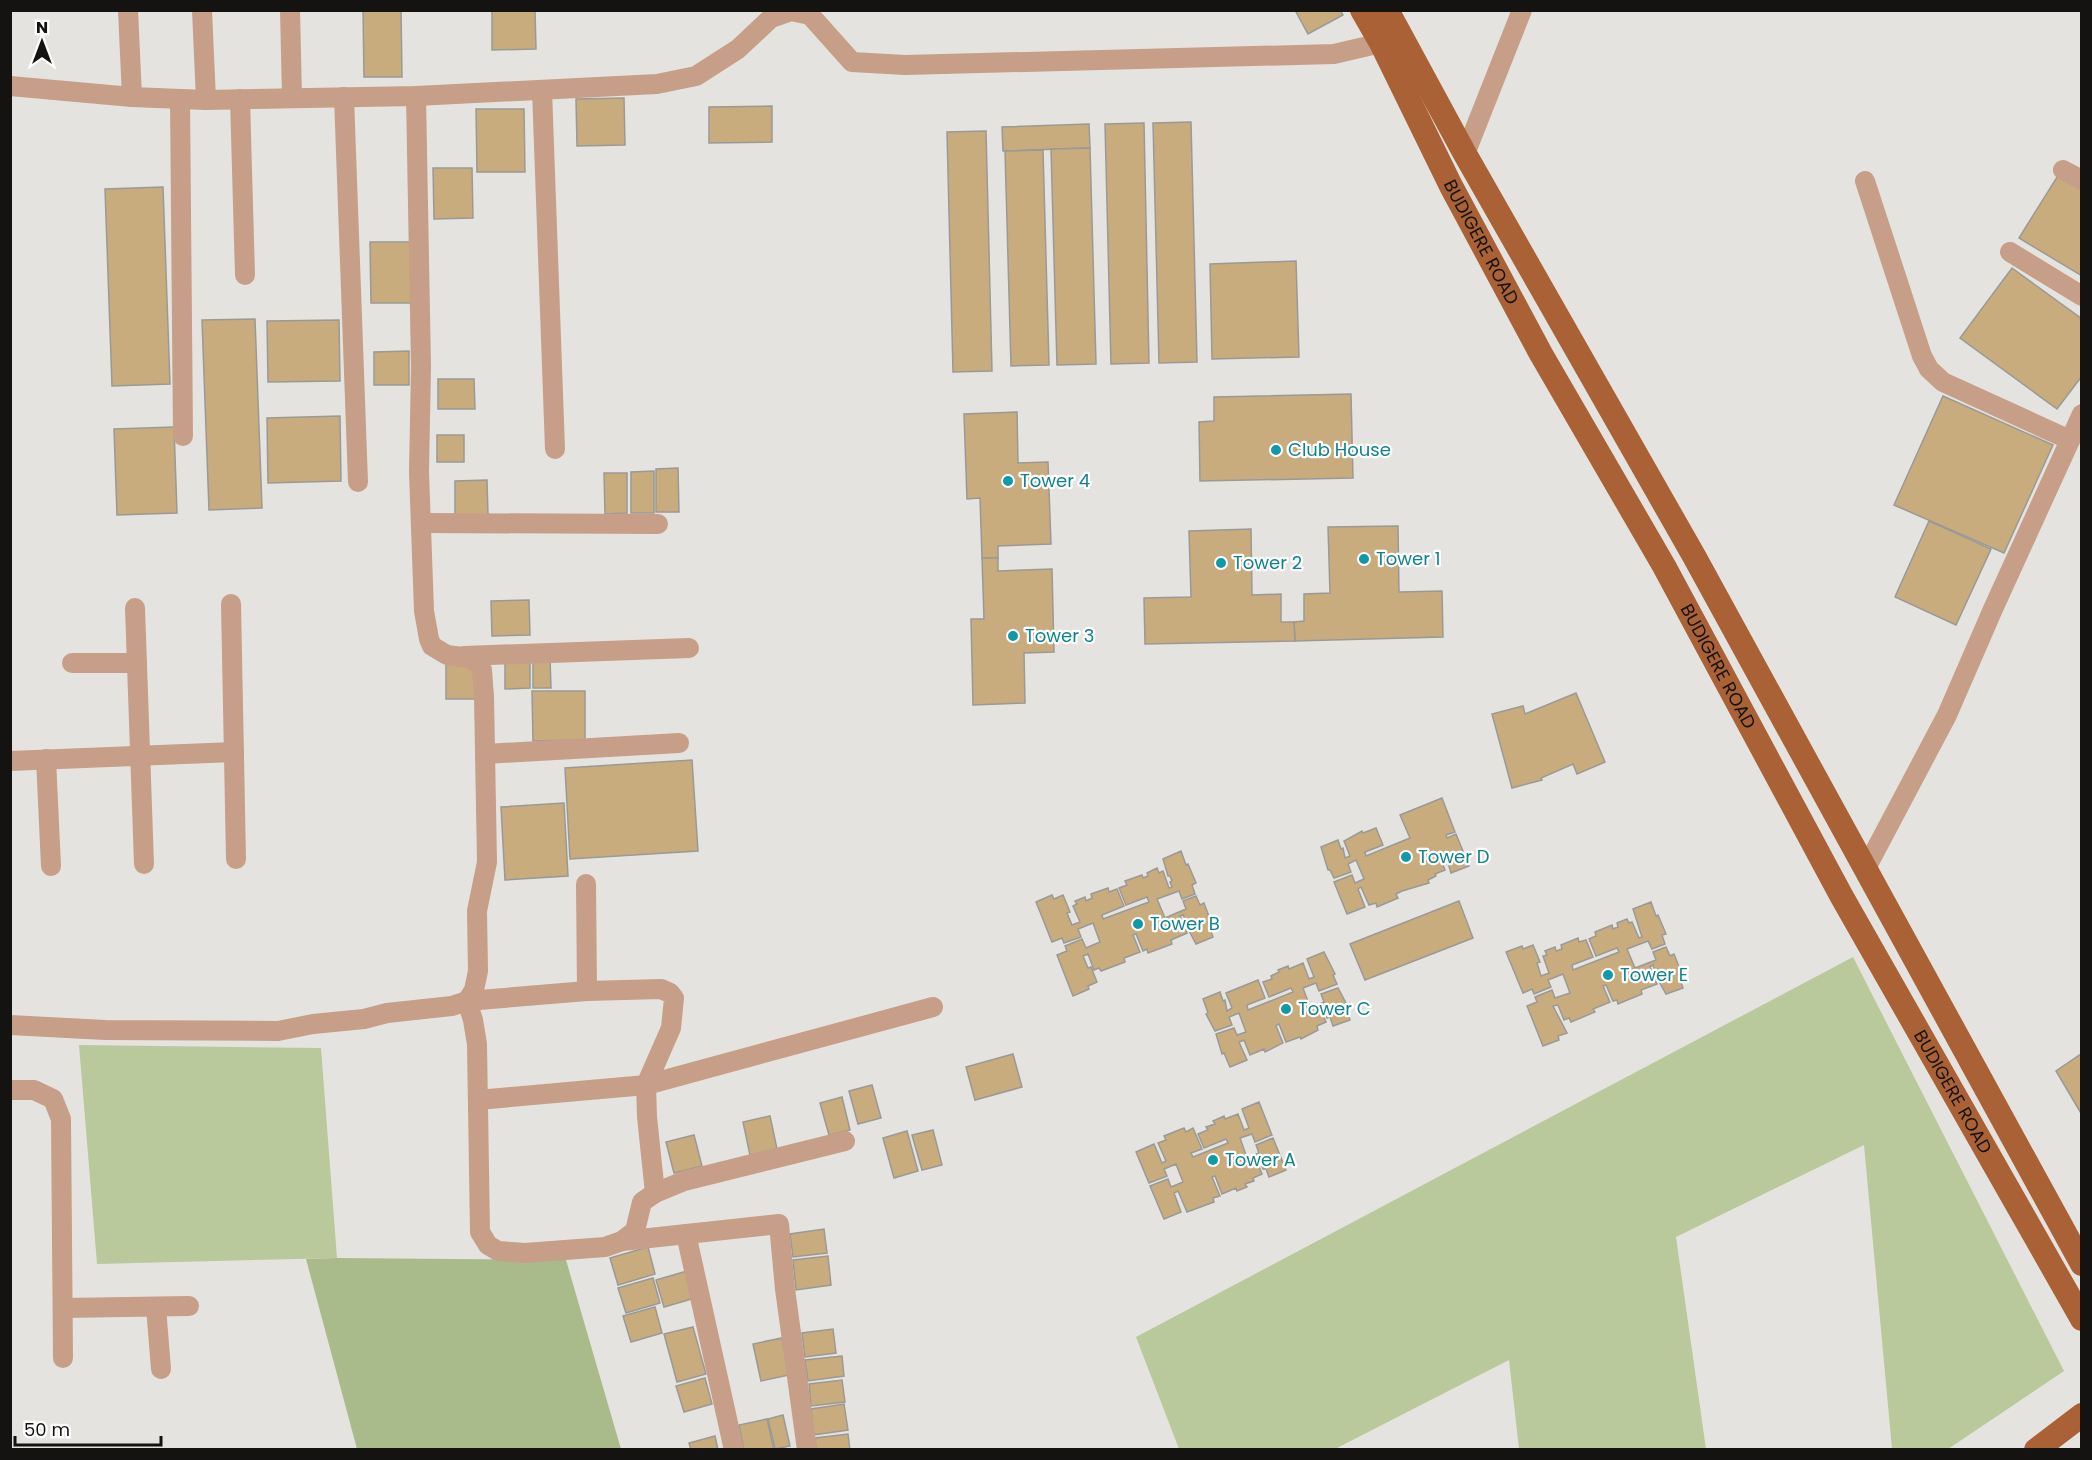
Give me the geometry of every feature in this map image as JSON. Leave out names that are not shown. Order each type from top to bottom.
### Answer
[{"type":"main road","name":"BUDIGERE ROAD","points":[[1362,10],[1390,39],[1465,154],[1694,556],[1864,870],[2082,1264]]},
{"type":"main road","name":"BUDIGERE ROAD","points":[[1387,10],[1390,39],[1451,186],[1541,354],[1664,566],[1842,897],[2082,1319]]},
{"type":"main road","points":[[2036,1449],[2082,1415]]},
{"type":"street","points":[[128,10],[132,97]]},
{"type":"street","points":[[202,10],[206,100]]},
{"type":"street","points":[[290,10],[292,98]]},
{"type":"street","points":[[1465,154],[1522,10]]},
{"type":"street","points":[[10,86],[132,97],[206,100],[416,96],[657,84],[696,76],[738,49],[771,18],[791,11],[811,13],[852,62],[905,65],[1334,54],[1390,39]]},
{"type":"street","points":[[542,90],[555,449]]},
{"type":"street","points":[[416,96],[422,579],[429,639],[432,646],[447,655],[474,660],[482,670],[487,862],[477,910],[478,971],[474,990],[467,1001],[477,1044],[480,1232],[488,1245],[498,1251],[525,1253],[605,1247],[622,1241],[779,1224],[785,1289],[807,1449]]},
{"type":"street","points":[[344,97],[358,482]]},
{"type":"street","points":[[180,99],[183,436]]},
{"type":"street","points":[[240,99],[244,275]]},
{"type":"street","points":[[2063,170],[2082,180]]},
{"type":"street","points":[[1864,181],[1922,356],[1929,369],[1943,382],[2070,440]]},
{"type":"street","points":[[2010,252],[2082,296]]},
{"type":"street","points":[[1864,870],[1947,715],[2082,414]]},
{"type":"street","points":[[421,523],[658,524]]},
{"type":"street","points":[[231,604],[236,859]]},
{"type":"street","points":[[135,608],[144,864]]},
{"type":"street","points":[[459,657],[689,648]]},
{"type":"street","points":[[72,663],[137,663]]},
{"type":"street","points":[[485,754],[679,743]]},
{"type":"street","points":[[10,761],[234,752]]},
{"type":"street","points":[[46,759],[51,866]]},
{"type":"street","points":[[586,884],[587,991]]},
{"type":"street","points":[[10,1025],[105,1030],[278,1031],[313,1024],[364,1019],[387,1013],[452,1006],[467,1001],[587,991],[661,989],[670,993],[674,998],[670,1028],[646,1085],[655,1193]]},
{"type":"street","points":[[478,1100],[646,1085],[933,1007]]},
{"type":"street","points":[[10,1090],[34,1090],[53,1099],[61,1119],[63,1358]]},
{"type":"street","points":[[622,1241],[635,1231],[642,1202],[655,1193],[684,1181],[845,1141]]},
{"type":"street","points":[[686,1234],[734,1449]]},
{"type":"street","points":[[63,1308],[189,1306]]},
{"type":"street","points":[[156,1307],[160,1369]]},
{"type":"green space","points":[[1853,957],[2064,1371],[1948,1449],[1892,1449],[1864,1145],[1676,1237],[1706,1449],[1519,1449],[1509,1360],[1335,1449],[1179,1449],[1136,1337]]},
{"type":"green space","points":[[79,1045],[321,1048],[337,1258],[97,1264]]},
{"type":"green space","points":[[306,1259],[566,1260],[621,1449],[357,1449]]},
{"type":"building","points":[[363,10],[401,10],[402,77],[364,77]]},
{"type":"building","points":[[492,10],[535,10],[536,49],[492,50]]},
{"type":"building","points":[[1295,10],[1340,10],[1343,15],[1308,34]]},
{"type":"building","points":[[624,98],[625,145],[577,146],[576,99]]},
{"type":"building","points":[[772,106],[772,142],[709,143],[709,107]]},
{"type":"building","points":[[476,109],[524,109],[525,172],[477,172]]},
{"type":"building","points":[[1191,122],[1197,362],[1159,363],[1153,123]]},
{"type":"building","points":[[1144,123],[1149,363],[1111,364],[1105,124]]},
{"type":"building","points":[[1089,124],[1090,148],[1003,151],[1002,127]]},
{"type":"building","points":[[986,131],[992,371],[953,372],[947,132]]},
{"type":"building","points":[[1090,148],[1096,364],[1057,365],[1051,149]]},
{"type":"building","points":[[1043,150],[1049,365],[1011,366],[1005,151]]},
{"type":"building","points":[[433,168],[472,168],[473,218],[434,219]]},
{"type":"building","points":[[2059,174],[2082,187],[2082,276],[2019,238]]},
{"type":"building","points":[[163,187],[170,384],[112,386],[105,189]]},
{"type":"building","points":[[370,242],[415,242],[416,303],[371,303]]},
{"type":"building","points":[[1296,261],[1299,357],[1212,359],[1210,264]]},
{"type":"building","points":[[2012,268],[2082,319],[2082,376],[2057,409],[1960,338]]},
{"type":"building","points":[[255,319],[262,508],[209,510],[202,320]]},
{"type":"building","points":[[339,320],[340,381],[268,382],[267,321]]},
{"type":"building","points":[[409,351],[409,385],[374,385],[374,352]]},
{"type":"building","points":[[438,379],[474,379],[475,409],[438,409]]},
{"type":"building","name":"Club House","points":[[1351,394],[1353,478],[1200,481],[1199,422],[1214,421],[1214,397]]},
{"type":"building","points":[[1943,396],[2053,445],[2004,553],[1894,505]]},
{"type":"building","name":"Tower 4","points":[[1017,412],[1018,463],[1048,462],[1051,544],[998,546],[998,558],[982,558],[980,498],[967,499],[964,414]]},
{"type":"building","points":[[340,416],[341,481],[268,483],[267,418]]},
{"type":"building","points":[[174,427],[177,513],[117,515],[114,429]]},
{"type":"building","points":[[437,435],[464,435],[464,462],[437,462]]},
{"type":"building","points":[[678,468],[679,512],[656,512],[656,469]]},
{"type":"building","points":[[654,471],[654,513],[631,513],[631,472]]},
{"type":"building","points":[[604,473],[627,473],[627,513],[605,514]]},
{"type":"building","points":[[487,480],[488,515],[455,515],[455,481]]},
{"type":"building","points":[[1929,521],[1991,549],[1956,625],[1895,597]]},
{"type":"building","name":"Tower 1","points":[[1398,526],[1399,592],[1442,591],[1443,637],[1295,641],[1294,622],[1304,621],[1304,594],[1330,593],[1328,527]]},
{"type":"building","name":"Tower 2","points":[[1251,529],[1252,595],[1281,594],[1281,622],[1294,622],[1295,641],[1145,644],[1144,598],[1191,597],[1189,531]]},
{"type":"building","name":"Tower 3","points":[[982,558],[998,558],[998,571],[1052,569],[1054,652],[1024,653],[1025,703],[973,705],[971,619],[984,619]]},
{"type":"building","points":[[529,600],[530,635],[492,636],[491,601]]},
{"type":"building","points":[[530,657],[530,688],[505,689],[505,658]]},
{"type":"building","points":[[533,657],[550,657],[551,688],[533,688]]},
{"type":"building","points":[[446,662],[476,662],[476,699],[446,699]]},
{"type":"building","points":[[532,691],[585,691],[585,740],[533,741]]},
{"type":"building","points":[[1576,693],[1605,762],[1577,774],[1573,764],[1541,778],[1542,780],[1512,788],[1492,714],[1523,706],[1525,714]]},
{"type":"building","points":[[692,760],[698,851],[570,859],[565,768]]},
{"type":"building","name":"Tower D","points":[[1442,798],[1455,832],[1446,835],[1447,838],[1456,834],[1469,866],[1451,873],[1448,863],[1443,865],[1445,870],[1435,874],[1436,876],[1428,880],[1429,883],[1402,891],[1396,894],[1398,898],[1377,907],[1376,903],[1369,905],[1361,887],[1358,889],[1365,907],[1347,914],[1334,882],[1352,875],[1355,883],[1364,879],[1356,860],[1348,864],[1351,872],[1334,878],[1328,870],[1321,847],[1338,840],[1345,858],[1350,856],[1344,841],[1362,831],[1363,833],[1376,828],[1383,845],[1365,852],[1366,856],[1410,838],[1400,815]]},
{"type":"building","points":[[564,803],[568,876],[505,880],[501,807]]},
{"type":"building","name":"Tower B","points":[[1181,851],[1196,883],[1192,885],[1195,894],[1182,899],[1179,891],[1157,899],[1165,918],[1186,909],[1183,901],[1196,896],[1200,905],[1204,903],[1211,922],[1208,923],[1213,937],[1196,944],[1187,927],[1190,926],[1188,920],[1183,915],[1180,916],[1187,933],[1171,940],[1172,944],[1148,953],[1147,949],[1143,951],[1136,934],[1133,935],[1140,952],[1124,958],[1125,962],[1101,971],[1099,968],[1094,970],[1088,954],[1083,956],[1088,968],[1091,967],[1097,982],[1088,986],[1089,989],[1073,996],[1057,955],[1067,951],[1065,946],[1082,939],[1086,948],[1100,942],[1093,923],[1078,929],[1081,937],[1064,943],[1062,938],[1052,942],[1036,902],[1052,895],[1054,899],[1063,895],[1070,912],[1067,913],[1072,925],[1080,922],[1073,906],[1077,904],[1075,901],[1085,897],[1086,901],[1092,898],[1091,894],[1108,888],[1109,892],[1117,889],[1124,906],[1102,915],[1103,919],[1149,902],[1147,897],[1126,905],[1119,888],[1127,885],[1125,881],[1142,875],[1143,878],[1148,876],[1147,873],[1157,868],[1159,873],[1163,871],[1169,888],[1172,887],[1170,882],[1172,881],[1168,876],[1163,859]]},
{"type":"building","points":[[1459,901],[1473,938],[1365,980],[1350,944]]},
{"type":"building","name":"Tower E","points":[[1651,902],[1666,934],[1662,935],[1665,944],[1652,949],[1648,941],[1627,949],[1635,968],[1656,960],[1653,952],[1666,947],[1670,956],[1674,954],[1681,972],[1678,973],[1683,988],[1666,994],[1657,978],[1660,976],[1653,965],[1650,967],[1657,984],[1641,990],[1642,994],[1618,1004],[1617,1000],[1613,1001],[1606,985],[1603,986],[1610,1002],[1593,1009],[1595,1012],[1571,1022],[1569,1018],[1564,1020],[1558,1005],[1553,1006],[1567,1033],[1558,1036],[1559,1040],[1543,1046],[1527,1006],[1537,1002],[1535,997],[1552,990],[1555,998],[1570,993],[1563,974],[1548,980],[1551,987],[1534,994],[1532,989],[1523,993],[1506,952],[1533,945],[1540,962],[1537,963],[1541,976],[1549,973],[1543,956],[1547,955],[1545,951],[1555,947],[1556,951],[1562,949],[1561,945],[1578,938],[1579,942],[1586,940],[1593,957],[1572,965],[1573,970],[1619,952],[1617,948],[1596,956],[1589,939],[1596,936],[1595,932],[1612,925],[1613,929],[1618,927],[1617,923],[1627,919],[1629,923],[1632,922],[1639,938],[1642,937],[1633,909]]},
{"type":"building","name":"Tower C","points":[[1324,952],[1335,974],[1333,975],[1337,984],[1319,991],[1316,983],[1303,988],[1310,1007],[1324,1002],[1321,994],[1338,988],[1347,1005],[1345,1006],[1350,1020],[1333,1026],[1330,1017],[1327,1018],[1326,1008],[1321,1010],[1326,1022],[1317,1026],[1318,1030],[1301,1039],[1300,1037],[1286,1042],[1279,1024],[1276,1026],[1283,1043],[1265,1052],[1264,1049],[1250,1055],[1244,1040],[1239,1042],[1247,1060],[1230,1067],[1224,1053],[1222,1054],[1216,1034],[1234,1028],[1237,1035],[1246,1032],[1239,1013],[1229,1017],[1232,1025],[1215,1031],[1206,1014],[1208,1013],[1203,999],[1220,992],[1223,1001],[1225,1000],[1227,1011],[1232,1008],[1226,993],[1258,980],[1265,998],[1247,1005],[1248,1010],[1293,992],[1291,988],[1269,997],[1263,982],[1272,979],[1271,976],[1279,972],[1278,970],[1288,966],[1289,969],[1303,963],[1309,979],[1314,977],[1307,959]]},
{"type":"building","points":[[1013,1054],[1022,1087],[975,1100],[966,1067]]},
{"type":"building","points":[[2082,1055],[2082,1115],[2056,1071]]},
{"type":"building","points":[[872,1085],[881,1118],[858,1124],[849,1091]]},
{"type":"building","points":[[842,1097],[850,1130],[829,1135],[820,1103]]},
{"type":"building","name":"Tower A","points":[[1259,1102],[1272,1135],[1255,1142],[1252,1134],[1240,1138],[1247,1158],[1259,1153],[1256,1145],[1273,1138],[1286,1170],[1269,1177],[1261,1164],[1264,1163],[1262,1159],[1257,1161],[1262,1174],[1253,1178],[1254,1181],[1245,1184],[1247,1187],[1237,1191],[1236,1188],[1222,1194],[1215,1176],[1212,1177],[1220,1196],[1213,1198],[1214,1202],[1187,1212],[1178,1191],[1174,1193],[1181,1212],[1164,1219],[1150,1186],[1168,1179],[1171,1187],[1183,1182],[1176,1164],[1164,1169],[1167,1176],[1149,1183],[1136,1152],[1154,1144],[1162,1163],[1166,1161],[1158,1143],[1166,1140],[1164,1136],[1184,1128],[1186,1132],[1193,1128],[1202,1149],[1191,1153],[1193,1157],[1228,1143],[1226,1139],[1204,1148],[1198,1134],[1208,1130],[1206,1127],[1215,1124],[1213,1121],[1224,1116],[1225,1119],[1238,1114],[1244,1130],[1249,1128],[1242,1109]]},
{"type":"building","points":[[770,1116],[777,1149],[750,1155],[743,1122]]},
{"type":"building","points":[[933,1130],[942,1165],[922,1170],[912,1135]]},
{"type":"building","points":[[907,1131],[918,1171],[894,1178],[883,1138]]},
{"type":"building","points":[[694,1135],[702,1166],[674,1173],[666,1142]]},
{"type":"building","points":[[824,1229],[827,1253],[793,1257],[790,1234]]},
{"type":"building","points":[[648,1247],[655,1274],[618,1285],[610,1258]]},
{"type":"building","points":[[828,1256],[831,1285],[796,1290],[793,1260]]},
{"type":"building","points":[[687,1271],[695,1298],[664,1307],[656,1280]]},
{"type":"building","points":[[653,1278],[660,1303],[626,1313],[618,1288]]},
{"type":"building","points":[[655,1307],[662,1333],[631,1342],[623,1316]]},
{"type":"building","points":[[693,1327],[706,1374],[677,1382],[664,1334]]},
{"type":"building","points":[[833,1329],[836,1353],[805,1357],[802,1333]]},
{"type":"building","points":[[782,1338],[789,1375],[761,1381],[753,1344]]},
{"type":"building","points":[[842,1356],[844,1376],[808,1381],[805,1360]]},
{"type":"building","points":[[705,1378],[712,1404],[684,1412],[676,1386]]},
{"type":"building","points":[[842,1380],[845,1402],[811,1406],[809,1384]]},
{"type":"building","points":[[844,1404],[848,1430],[814,1435],[811,1409]]},
{"type":"building","points":[[783,1415],[790,1446],[775,1449],[768,1419]]},
{"type":"building","points":[[767,1419],[774,1450],[744,1450],[739,1425]]},
{"type":"building","points":[[848,1434],[850,1450],[816,1450],[815,1438]]},
{"type":"building","points":[[715,1436],[718,1450],[691,1450],[689,1443]]},
{"type":"place","name":"Club House","points":[[1276,450]]},
{"type":"place","name":"Tower 4","points":[[1008,481]]},
{"type":"place","name":"Tower 1","points":[[1364,559]]},
{"type":"place","name":"Tower 2","points":[[1221,563]]},
{"type":"place","name":"Tower 3","points":[[1013,636]]},
{"type":"place","name":"Tower D","points":[[1406,857]]},
{"type":"place","name":"Tower B","points":[[1138,924]]},
{"type":"place","name":"Tower E","points":[[1608,975]]},
{"type":"place","name":"Tower C","points":[[1286,1009]]},
{"type":"place","name":"Tower A","points":[[1213,1160]]}]
